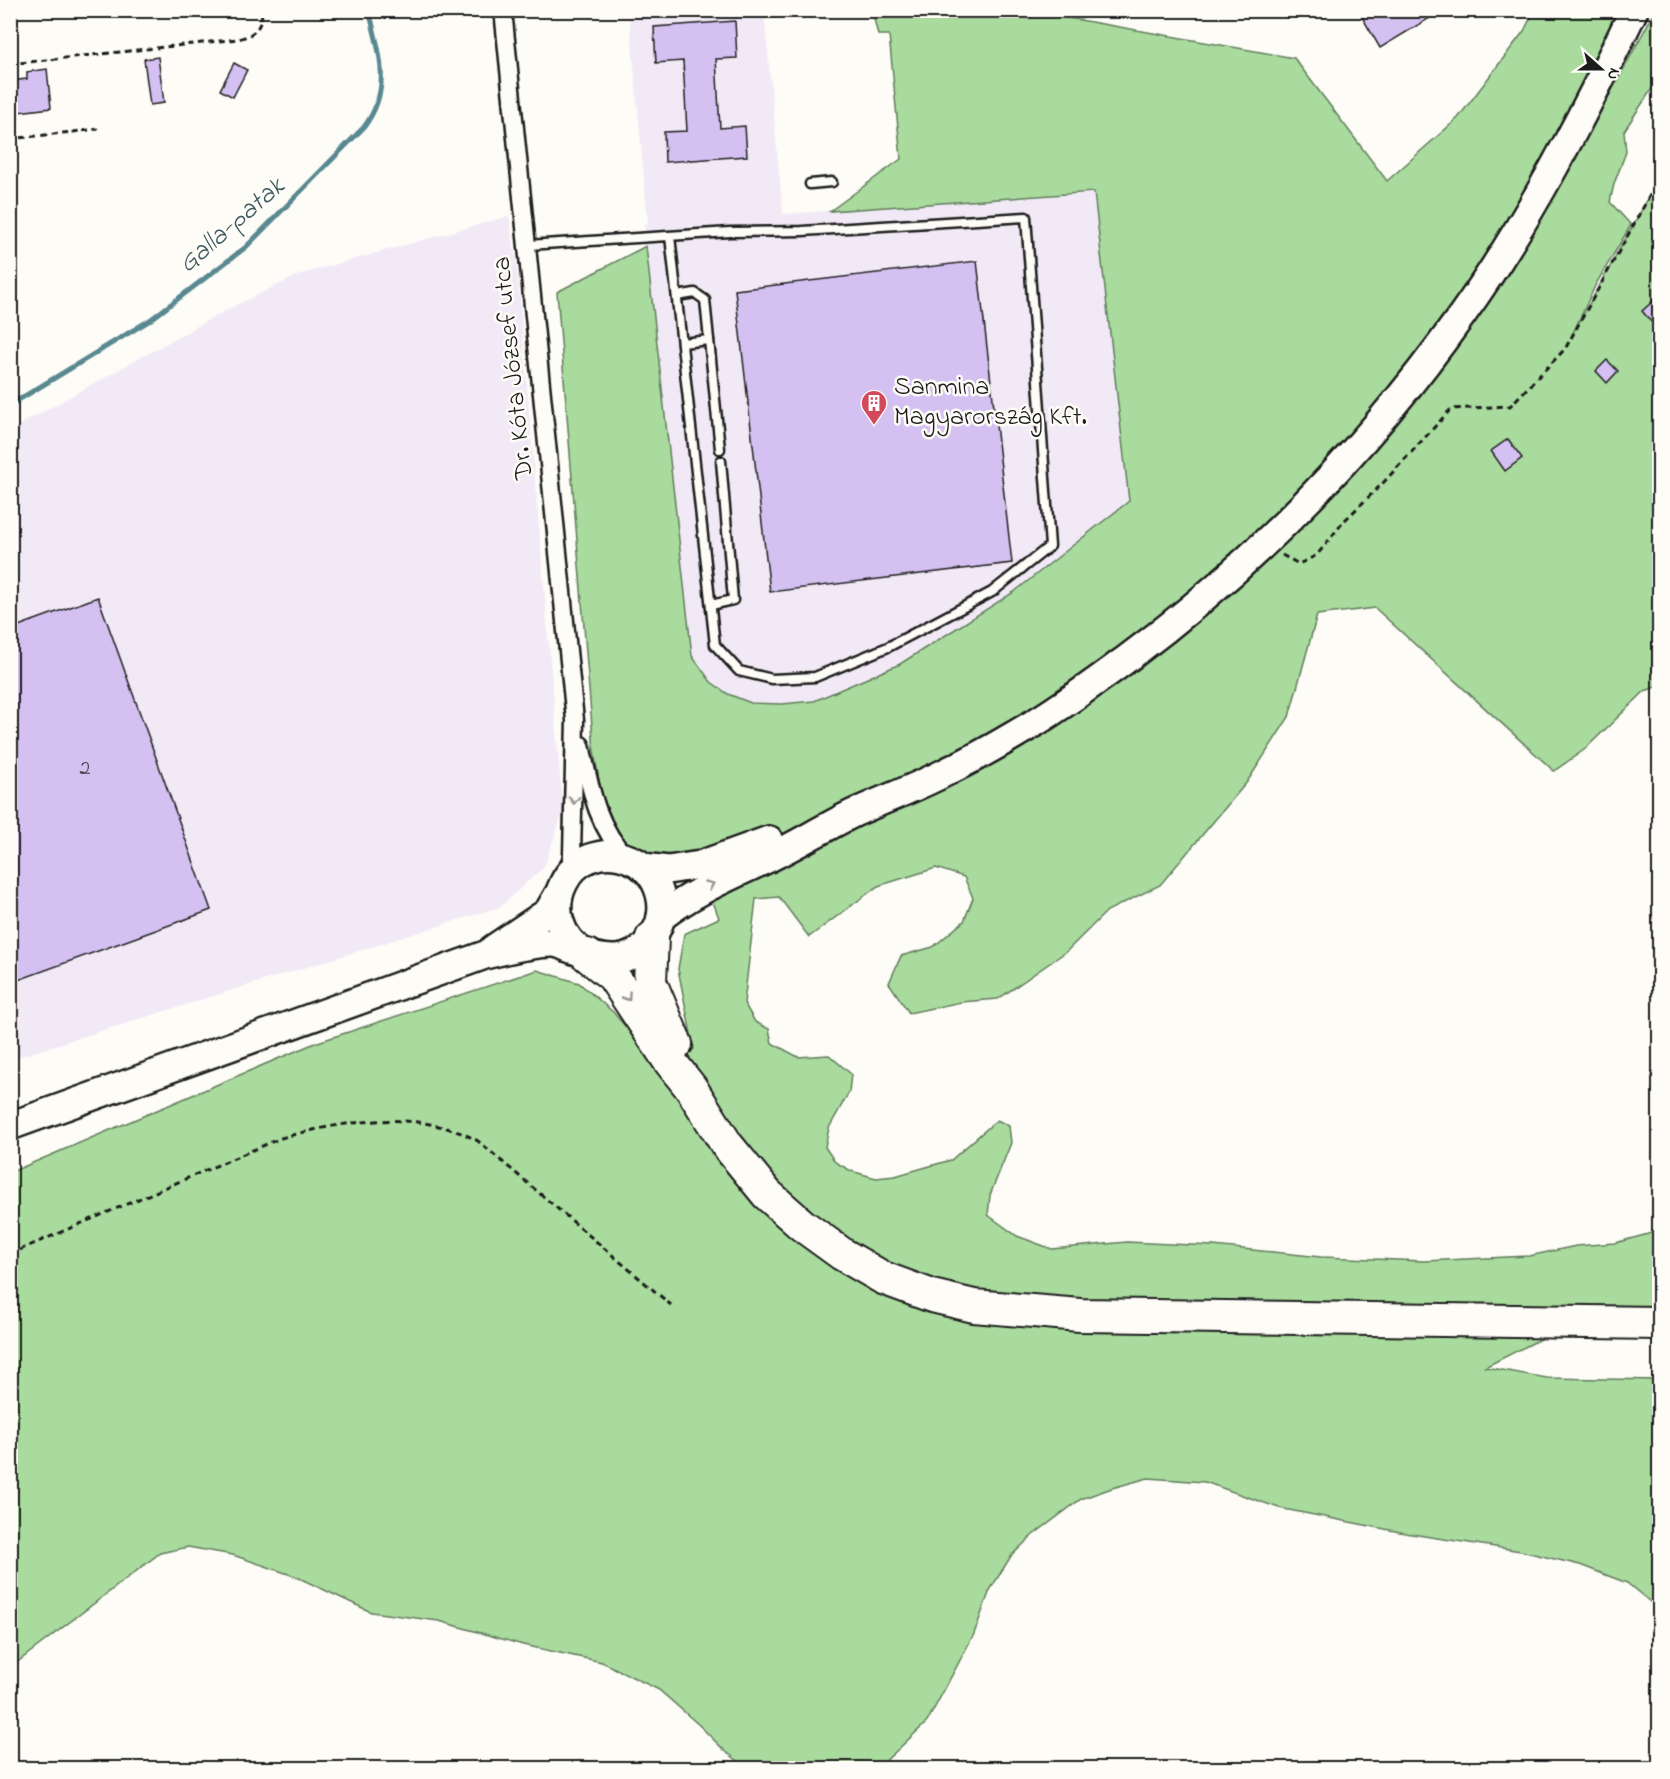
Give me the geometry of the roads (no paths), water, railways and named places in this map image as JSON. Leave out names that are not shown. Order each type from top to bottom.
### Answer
[{"type":"highway","points":[[656,927],[650,982],[681,1054],[691,1088]]},
{"type":"highway","points":[[587,955],[613,976],[668,1059],[691,1088],[727,1145],[767,1194],[802,1225],[842,1254],[883,1278],[932,1296],[984,1308],[1080,1316],[1658,1323]]},
{"type":"main road","points":[[10,1126],[485,955],[554,943],[604,959],[622,958],[639,950],[656,927],[700,890],[771,857],[851,815],[948,771],[1027,727],[1079,694],[1199,603],[1268,542],[1326,483],[1379,423],[1463,314],[1491,272],[1546,180],[1634,10]]},
{"type":"main road","points":[[485,955],[548,912],[562,886],[578,865],[594,857],[610,855],[668,870],[700,865],[851,815]]},
{"type":"main road","points":[[635,862],[655,880],[658,889],[662,907],[656,927]]},
{"type":"main road","points":[[562,886],[557,912],[562,930],[572,944],[587,955]]},
{"type":"street","name":"Dr. Kóta József utca","points":[[503,10],[575,720]]},
{"type":"street","points":[[575,720],[595,808],[614,845],[635,862]]},
{"type":"street","points":[[562,886],[572,856],[575,720]]},
{"type":"lane","points":[[810,184],[832,182]]},
{"type":"lane","points":[[528,245],[730,232],[802,231],[1026,217],[1050,546],[992,592],[888,647],[815,677],[772,680],[739,671],[715,645],[670,236]]},
{"type":"lane","points":[[677,296],[695,293],[705,300],[720,449]]},
{"type":"lane","points":[[682,343],[709,340]]},
{"type":"lane","points":[[711,605],[733,600],[721,461]]},
{"type":"waterway","name":"Galla-patak","points":[[10,405],[150,320],[246,247],[364,127],[373,113],[381,84],[379,56],[369,10]]},
{"type":"place","name":"Sanmina Magyarország Kft.","points":[[874,426]]}]
